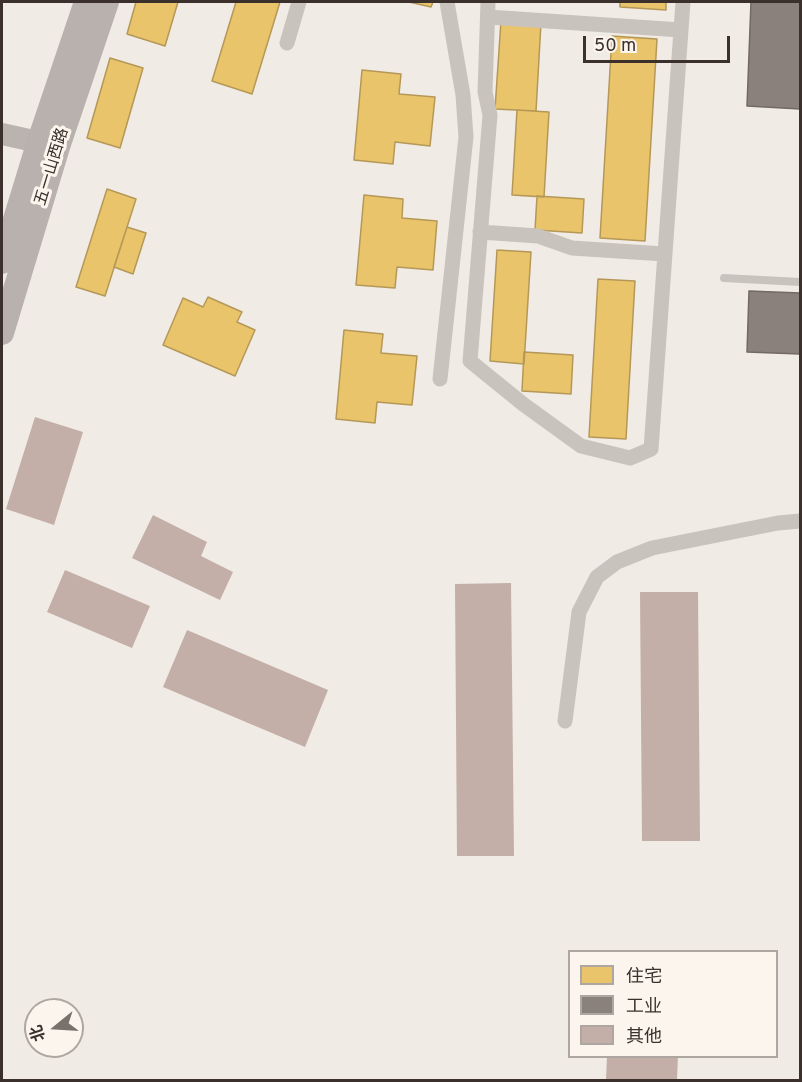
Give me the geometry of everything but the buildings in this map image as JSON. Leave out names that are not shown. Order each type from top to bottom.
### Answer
[{"type":"main road","name":"五一山西路","points":[[2,333],[86,2]]},
{"type":"main road","name":"五一山西路","points":[[2,262],[107,2]]},
{"type":"street","points":[[287,43],[299,2]]},
{"type":"street","points":[[440,379],[466,137],[464,95],[447,2]]},
{"type":"street","points":[[681,30],[488,9],[485,92],[490,115],[470,360],[523,404],[581,446],[630,458],[651,449],[664,254],[681,30],[683,2]]},
{"type":"street","points":[[2,134],[49,144]]},
{"type":"street","points":[[480,232],[538,236],[572,248],[664,254]]},
{"type":"street","points":[[565,721],[579,612],[597,577],[617,562],[652,548],[778,523],[801,521]]},
{"type":"lane","points":[[724,278],[801,282]]}]
